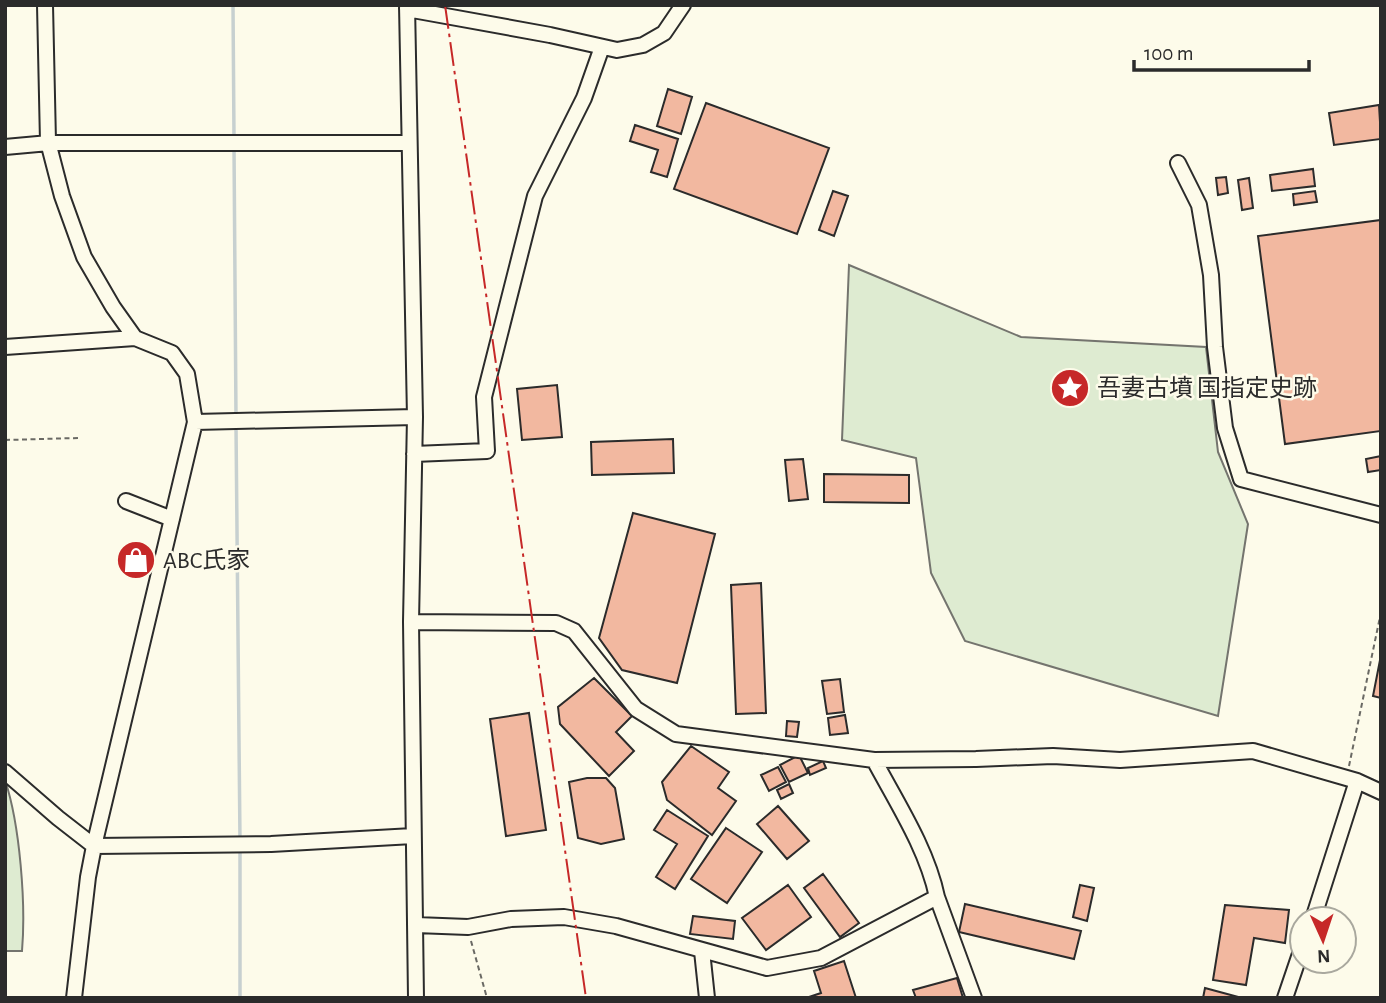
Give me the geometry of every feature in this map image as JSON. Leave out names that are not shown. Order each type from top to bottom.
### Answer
[{"type":"street","points":[[45,5],[48,143],[62,196],[83,257],[135,338]]},
{"type":"street","points":[[416,998],[411,622],[415,417],[407,7],[617,50],[643,45],[664,33],[683,5]]},
{"type":"street","points":[[414,454],[487,451],[484,397],[535,196],[584,98],[602,47]]},
{"type":"street","points":[[5,147],[48,143],[408,144]]},
{"type":"street","points":[[1178,163],[1199,205],[1211,275],[1215,347],[1225,428],[1241,479],[1381,515]]},
{"type":"street","points":[[5,347],[135,338],[172,354],[187,373],[195,422],[94,846],[74,998]]},
{"type":"street","points":[[195,422],[415,417]]},
{"type":"street","points":[[126,501],[172,519]]},
{"type":"street","points":[[411,622],[556,622],[574,631],[636,709],[676,734],[874,760],[976,760],[1053,756],[1120,760],[1253,751],[1352,779],[1381,792]]},
{"type":"street","points":[[874,760],[919,846],[934,881],[937,897],[974,998]]},
{"type":"street","points":[[5,772],[94,846],[271,844],[413,836]]},
{"type":"street","points":[[1316,905],[1352,779]]},
{"type":"street","points":[[415,925],[468,927],[511,919],[564,917],[616,926],[767,968],[821,958],[937,897]]},
{"type":"street","points":[[702,951],[707,998]]},
{"type":"street","points":[[1285,998],[1293,975]]},
{"type":"path","points":[[5,440],[78,438]]},
{"type":"path","points":[[1352,779],[1381,612]]},
{"type":"path","points":[[468,927],[487,998]]},
{"type":"green space","points":[[849,265],[1021,337],[1206,347],[1218,452],[1248,524],[1218,716],[965,641],[931,573],[916,458],[842,440]]},
{"type":"green space","points":[[5,780],[15,819],[21,865],[22,951],[5,951]]},
{"type":"building","points":[[668,89],[692,97],[681,134],[657,126]]},
{"type":"building","points":[[706,103],[829,148],[797,234],[674,189]]},
{"type":"building","points":[[1379,105],[1381,139],[1334,145],[1329,113]]},
{"type":"building","points":[[635,125],[678,139],[667,177],[651,172],[658,150],[630,141]]},
{"type":"building","points":[[1313,169],[1315,186],[1272,191],[1270,175]]},
{"type":"building","points":[[1226,177],[1228,193],[1218,195],[1216,178]]},
{"type":"building","points":[[1249,178],[1253,208],[1242,210],[1238,180]]},
{"type":"building","points":[[833,191],[848,196],[834,236],[819,230]]},
{"type":"building","points":[[1315,191],[1317,202],[1294,205],[1293,194]]},
{"type":"building","points":[[1381,220],[1381,431],[1285,444],[1258,236]]},
{"type":"building","points":[[557,385],[562,437],[522,440],[517,389]]},
{"type":"building","points":[[673,439],[674,473],[592,475],[591,442]]},
{"type":"building","points":[[1381,456],[1381,470],[1368,472],[1366,459]]},
{"type":"building","points":[[803,459],[808,499],[789,501],[785,460]]},
{"type":"building","points":[[824,474],[909,475],[909,503],[824,502]]},
{"type":"building","points":[[633,513],[715,534],[677,683],[622,670],[599,638]]},
{"type":"building","points":[[761,583],[766,713],[736,714],[731,585]]},
{"type":"building","points":[[1381,655],[1381,698],[1373,696]]},
{"type":"building","points":[[594,678],[632,716],[616,732],[634,751],[609,776],[560,724],[558,707]]},
{"type":"building","points":[[840,679],[844,712],[827,714],[822,681]]},
{"type":"building","points":[[529,713],[546,830],[506,836],[490,719]]},
{"type":"building","points":[[845,715],[848,733],[830,735],[828,718]]},
{"type":"building","points":[[787,721],[799,722],[797,737],[786,736]]},
{"type":"building","points":[[691,746],[729,772],[718,788],[736,801],[712,835],[667,800],[662,782]]},
{"type":"building","points":[[799,755],[808,773],[789,782],[780,765]]},
{"type":"building","points":[[823,761],[826,768],[810,775],[808,768]]},
{"type":"building","points":[[778,767],[786,782],[769,791],[761,775]]},
{"type":"building","points":[[606,778],[615,788],[624,839],[601,844],[578,838],[569,782]]},
{"type":"building","points":[[789,784],[793,793],[781,799],[777,790]]},
{"type":"building","points":[[778,806],[809,841],[787,859],[757,824]]},
{"type":"building","points":[[667,810],[708,836],[675,889],[656,877],[677,844],[654,830]]},
{"type":"building","points":[[726,828],[762,852],[727,903],[691,879]]},
{"type":"building","points":[[823,874],[859,923],[840,937],[804,888]]},
{"type":"building","points":[[788,885],[811,917],[766,950],[742,918]]},
{"type":"building","points":[[1080,885],[1094,888],[1087,921],[1073,917]]},
{"type":"building","points":[[965,904],[1081,931],[1074,959],[959,932]]},
{"type":"building","points":[[1225,905],[1288,910],[1285,943],[1254,938],[1246,985],[1213,980]]},
{"type":"building","points":[[693,916],[735,921],[733,939],[690,934]]},
{"type":"building","points":[[844,961],[856,998],[806,998],[821,993],[814,971]]},
{"type":"building","points":[[957,978],[963,998],[916,998],[913,990]]},
{"type":"building","points":[[1205,988],[1242,998],[1203,998]]},
{"type":"waterway","points":[[233,5],[234,138]]},
{"type":"waterway","points":[[234,146],[236,418]]},
{"type":"waterway","points":[[236,426],[240,842]]},
{"type":"waterway","points":[[240,849],[240,998]]},
{"type":"power","points":[[445,5],[586,998]]},
{"type":"place","name":"吾妻古墳 国指定史跡","points":[[1070,388]]},
{"type":"place","name":"ABC氏家","points":[[136,560]]}]
